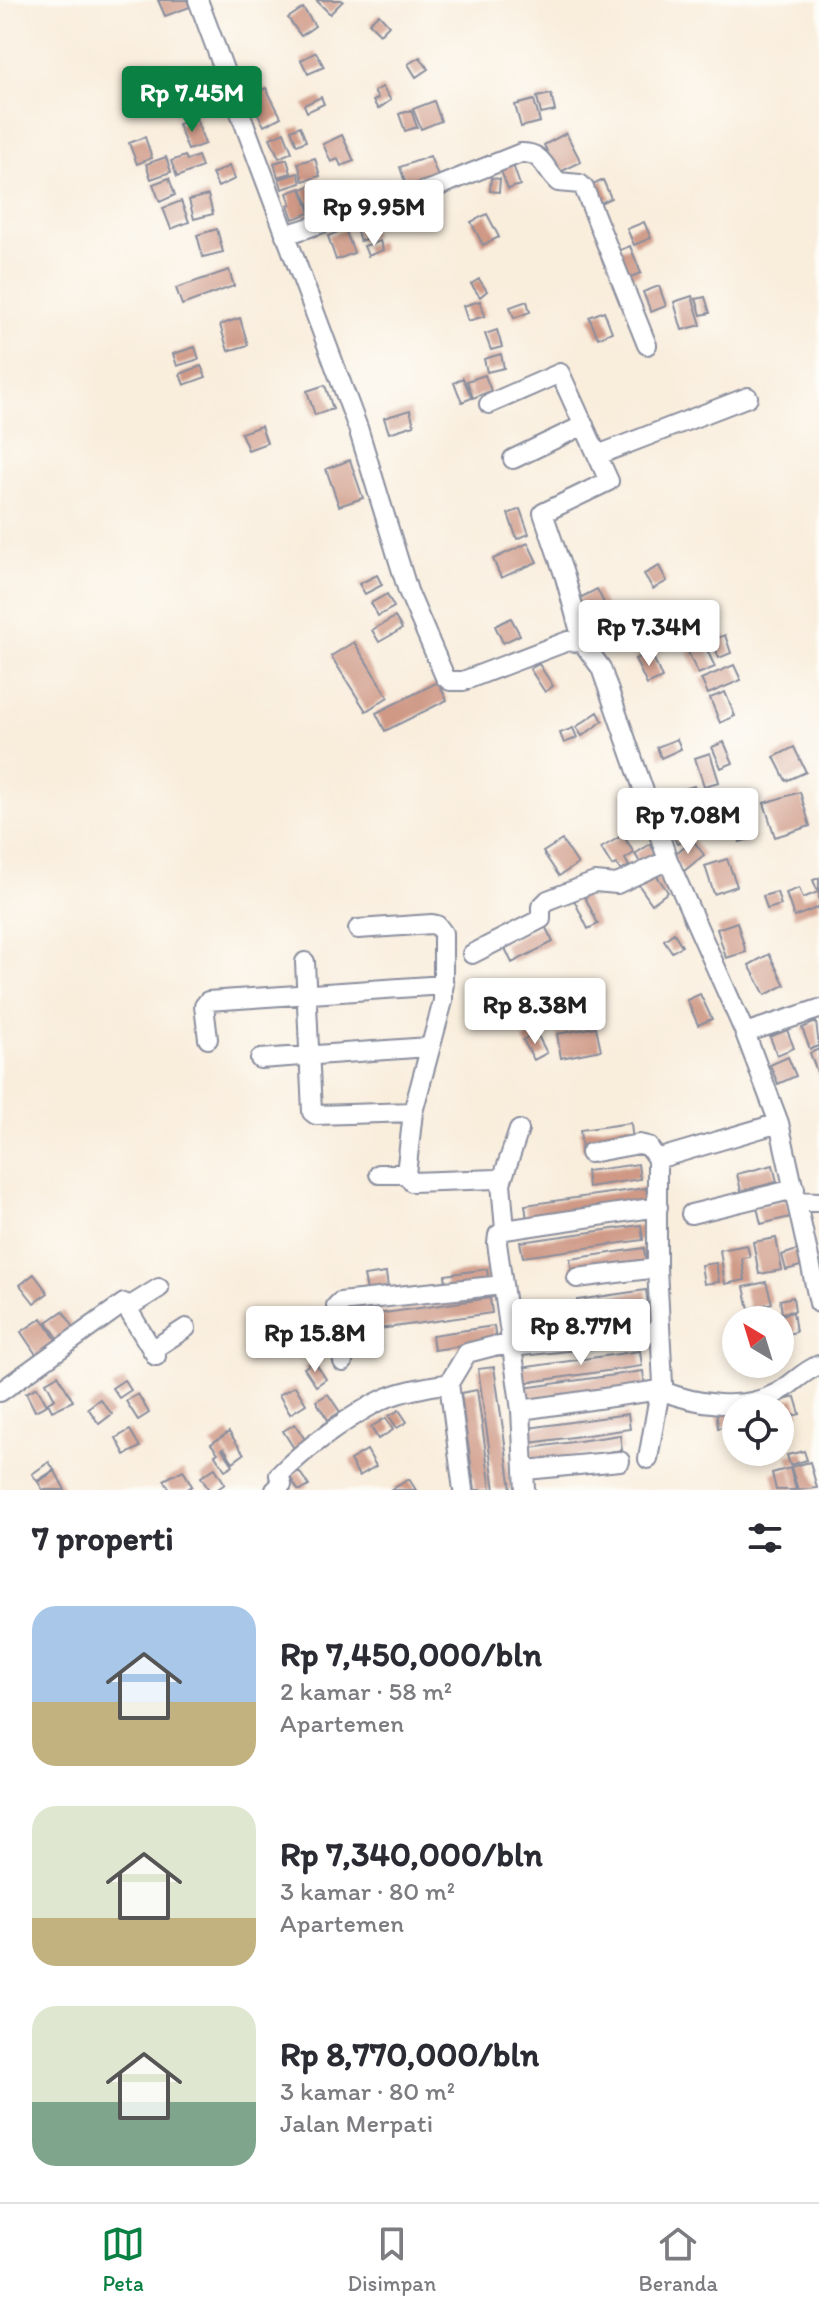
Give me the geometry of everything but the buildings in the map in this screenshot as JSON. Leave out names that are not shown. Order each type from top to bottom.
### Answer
[{"type":"street","points":[[198,0],[358,428],[408,591],[445,677],[450,681],[463,681],[561,642],[583,643]]},
{"type":"street","points":[[285,235],[434,188],[521,153],[531,153],[541,158],[558,182],[580,184],[584,188],[647,345]]},
{"type":"street","points":[[489,404],[560,373],[609,481],[543,513],[583,643],[601,668],[668,860],[745,1033],[779,1123],[819,1303]]},
{"type":"street","points":[[598,455],[748,397]]},
{"type":"street","points":[[513,459],[584,425]]},
{"type":"street","points":[[472,954],[541,919],[541,907],[548,900],[595,882],[617,884],[668,860]]},
{"type":"street","points":[[358,929],[437,925],[443,933],[443,1001],[413,1112],[406,1174],[412,1182],[489,1177],[501,1183]]},
{"type":"street","points":[[305,962],[313,1113],[413,1112]]},
{"type":"street","points":[[208,1039],[204,1006],[208,1001],[444,985]]},
{"type":"street","points":[[745,1033],[819,1009]]},
{"type":"street","points":[[260,1059],[429,1047]]},
{"type":"street","points":[[657,1159],[779,1123]]},
{"type":"street","points":[[505,1230],[501,1183],[519,1130]]},
{"type":"street","points":[[590,1153],[639,1144],[648,1146],[657,1159],[657,1268],[663,1384],[648,1459]]},
{"type":"street","points":[[379,1174],[406,1174]]},
{"type":"street","points":[[691,1214],[796,1195],[819,1202]]},
{"type":"street","points":[[525,1490],[521,1410],[497,1238],[505,1230],[658,1207]]},
{"type":"street","points":[[577,1278],[657,1268]]},
{"type":"street","points":[[343,1362],[338,1302],[503,1285]]},
{"type":"street","points":[[127,1308],[159,1288]]},
{"type":"street","points":[[0,1392],[124,1303],[154,1353],[186,1328]]},
{"type":"street","points":[[463,1490],[449,1383],[471,1350],[660,1331]]},
{"type":"street","points":[[521,1410],[660,1390],[700,1402],[746,1402],[777,1393],[819,1365]]},
{"type":"street","points":[[281,1488],[279,1475],[290,1464],[372,1406],[394,1396],[449,1383]]},
{"type":"street","points":[[526,1470],[620,1461]]}]
